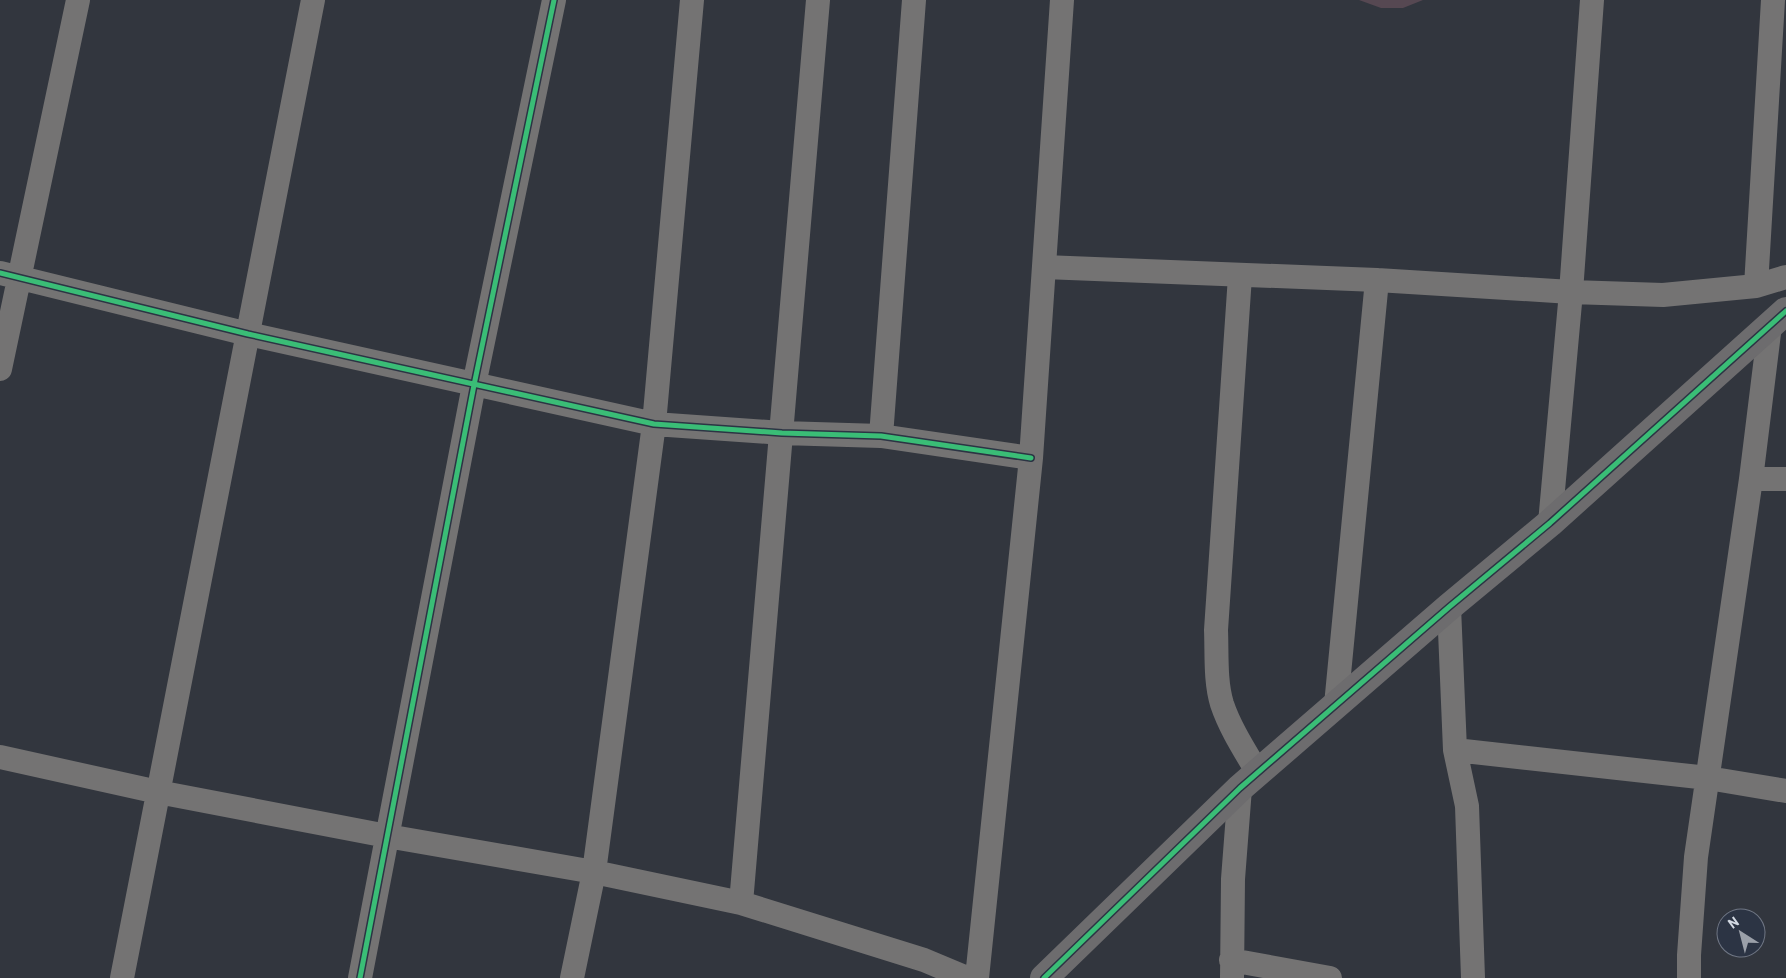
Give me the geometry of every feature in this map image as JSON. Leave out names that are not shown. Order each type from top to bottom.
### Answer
[{"type":"street","points":[[0,369],[9,274],[78,0]]},
{"type":"street","points":[[122,978],[313,0]]},
{"type":"street","points":[[360,978],[474,385],[554,0]]},
{"type":"street","points":[[572,978],[594,872],[654,424],[692,0]]},
{"type":"street","points":[[741,904],[818,0]]},
{"type":"street","points":[[881,436],[914,0]]},
{"type":"street","points":[[977,978],[1031,458],[1062,0]]},
{"type":"street","points":[[1550,524],[1571,292],[1592,0]]},
{"type":"street","points":[[1756,286],[1773,0]]},
{"type":"street","points":[[1044,267],[1377,280],[1571,292],[1663,295],[1756,286],[1786,277]]},
{"type":"street","points":[[9,274],[248,334],[654,424],[782,433],[881,436],[1031,458]]},
{"type":"street","points":[[1240,276],[1216,630],[1217,670],[1222,703],[1234,731],[1249,780],[1233,879],[1231,969],[1330,978]]},
{"type":"street","points":[[1336,705],[1377,280]]},
{"type":"street","points":[[1044,978],[1249,780],[1449,606],[1550,524],[1778,318]]},
{"type":"street","points":[[1689,978],[1688,955],[1696,857],[1751,478],[1778,318]]},
{"type":"street","points":[[1751,478],[1786,479]]},
{"type":"street","points":[[1449,606],[1455,750],[1467,806],[1473,978]]},
{"type":"street","points":[[1455,750],[1708,778],[1786,790]]},
{"type":"street","points":[[0,757],[158,792],[387,836],[594,872],[741,904],[924,960],[967,978]]},
{"type":"building","points":[[1359,0],[1423,0],[1403,8],[1381,8]]},
{"type":"cycle path","points":[[360,978],[474,385],[554,0]]},
{"type":"cycle path","points":[[0,273],[248,334],[654,424],[782,433],[881,436],[1031,458]]},
{"type":"cycle path","points":[[1044,978],[1240,788],[1449,607],[1550,523],[1786,311]]}]
